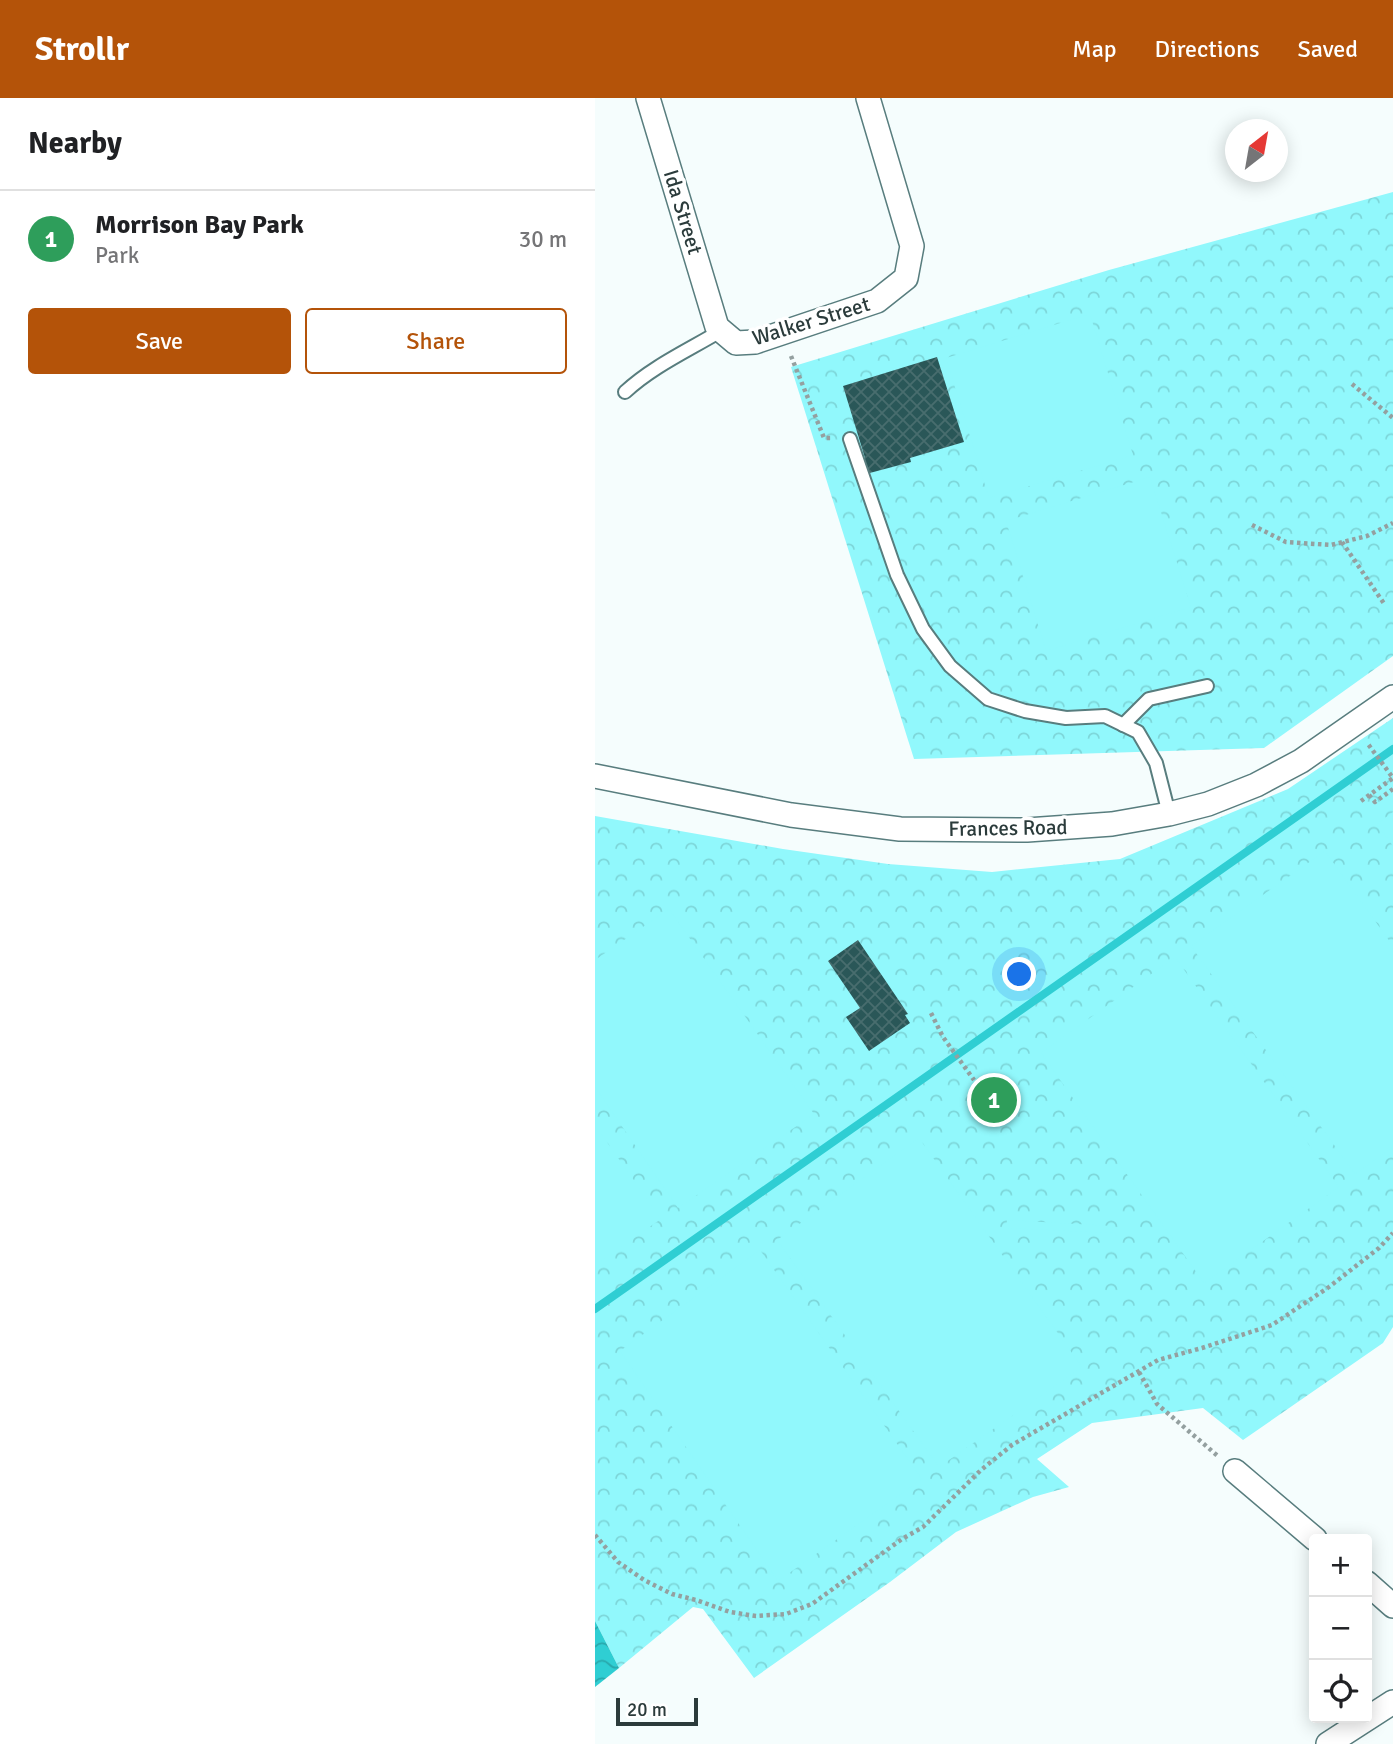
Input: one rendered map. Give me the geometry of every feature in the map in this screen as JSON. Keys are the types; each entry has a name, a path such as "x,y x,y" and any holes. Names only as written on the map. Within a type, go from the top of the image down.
{"street":[{"name":"Ida Street","path":"648,98 720,329"},
{"name":"Walker Street","path":"720,329 736,343 755,342 877,301 906,278 912,246 868,98"},
{"name":"Frances Road","path":"595,776 791,815 900,829 1027,830 1112,824 1208,804 1256,785 1301,761 1393,697"},
{"path":"1235,1471 1309,1534"},
{"path":"1372,1587 1393,1606"},
{"path":"1328,1744 1393,1702"}],"lane":[{"name":"Walker Street","path":"625,392 638,380 720,329"},
{"path":"850,439 897,575 923,629 950,666 988,699 1025,711 1066,718 1105,716 1138,732 1156,763 1169,814"},
{"path":"1123,725 1149,699 1207,686"}],"path":[{"path":"793,364 824,438"},
{"path":"1352,384 1393,418"},
{"path":"1252,525 1286,542 1331,545 1367,536 1393,523"},
{"path":"1342,542 1385,605"},
{"path":"1361,801 1393,778 1368,744"},
{"path":"1370,795 1375,802 1393,789"},
{"path":"931,1013 943,1037 974,1080"},
{"path":"595,1535 618,1562 644,1580 672,1594 743,1615 786,1614 812,1604 902,1539 923,1527 981,1470 1012,1445 1158,1360 1272,1325 1329,1287 1393,1233"},
{"path":"1139,1372 1157,1404 1235,1471"}],"green space":[{"path":"1393,192 1393,656 1264,748 914,759 791,367 1109,270"},
{"path":"1090,314 1133,455 989,498 946,358"},
{"path":"1150,477 1191,607 1046,651 1006,521"},
{"path":"1393,718 1393,1327 1383,1343 1243,1440 1203,1408 1092,1423 1037,1459 1069,1487 1033,1497 956,1532 754,1678 703,1609 693,1607 619,1668 595,1621 595,816 783,849 888,864 992,872 1120,859 1288,789"},
{"path":"1393,812 1393,846 1377,824"},
{"path":"1325,851 1393,946 1393,1147 1355,1174 1191,946"},
{"path":"669,909 814,1114 678,1208 595,1087 595,960"},
{"path":"1175,957 1339,1187 1204,1283 1041,1053"},
{"path":"595,1125 661,1219 595,1265"},
{"path":"919,1138 1082,1367 939,1467 777,1240"},
{"path":"1007,1220 1113,1226 1112,1233 1006,1228"},
{"path":"760,1250 922,1479 778,1581 620,1351"}],"water":[{"path":"595,1621 619,1668 595,1687"}],"building":[{"path":"937,357 964,442 910,458 911,462 866,474 861,459 865,458 843,386"},
{"path":"858,940 908,1014 905,1015 910,1023 869,1051 846,1017 860,1008 828,961"}],"waterway":[{"path":"595,1309 1393,749"}],"place":[{"name":"Morrison Bay Park","path":"994,1100"}]}
